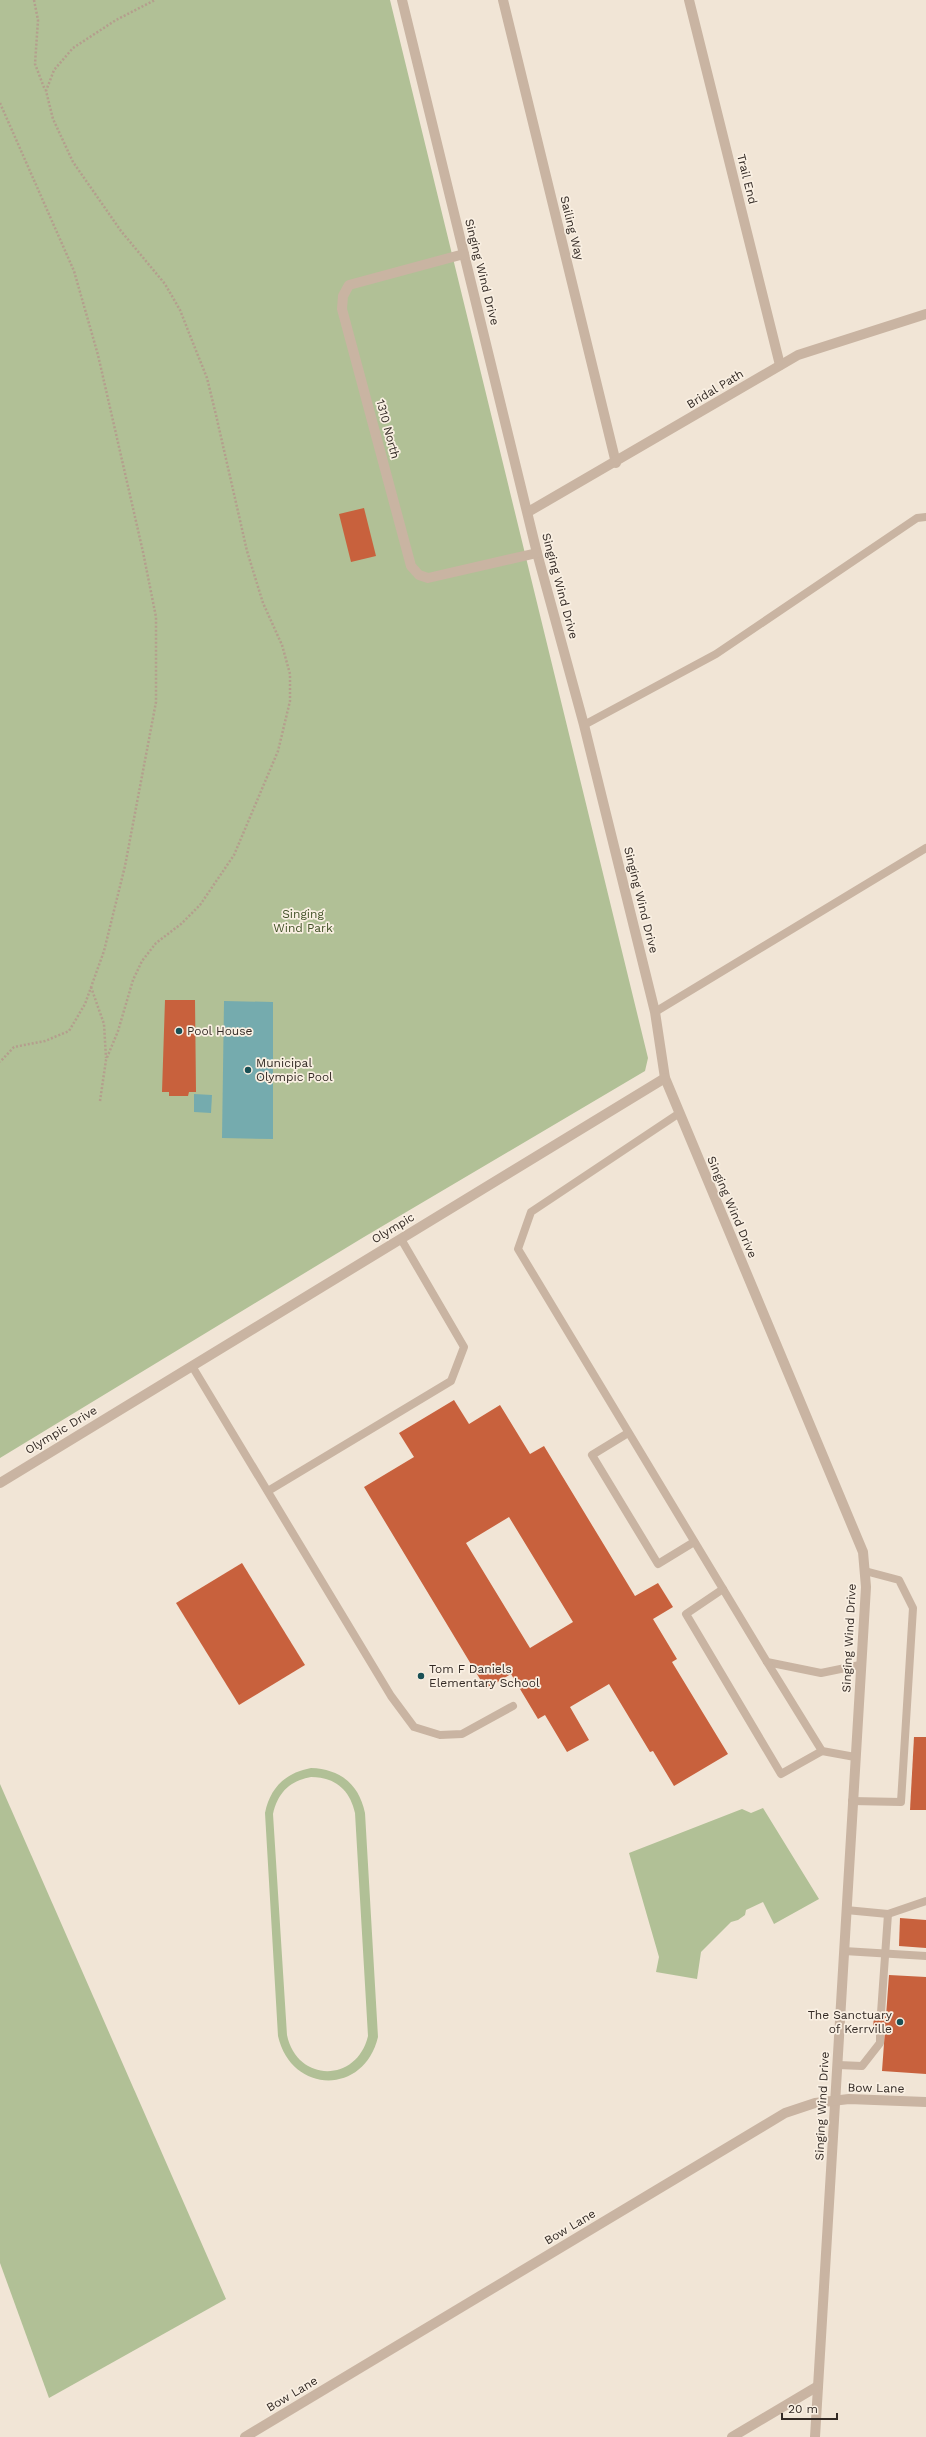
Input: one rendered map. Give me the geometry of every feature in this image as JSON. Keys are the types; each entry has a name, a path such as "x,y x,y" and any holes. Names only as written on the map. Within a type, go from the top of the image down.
{"street":[{"name":"Singing Wind Drive","path":"402,0 537,553 584,725 655,1012 665,1078 678,1114 863,1552 866,1587 860,1665 838,2065 815,2437"},
{"name":"Sailing Way","path":"502,0 616,463"},
{"name":"Trail End","path":"689,0 780,365"},
{"name":"1310 North","path":"464,254 349,285 343,296 342,309 411,566 419,575 428,578 537,553"},
{"name":"Bridal Path","path":"528,512 616,463 798,355 926,314"},
{"name":"Olympic","path":"135,1400 665,1078"},
{"name":"Olympic Drive","path":"0,1483 135,1400"},
{"name":"Bow Lane","path":"245,2437 785,2113 815,2103 835,2100 849,2099 926,2102"},
{"path":"732,2437 818,2386"}],"lane":[{"path":"584,725 716,654 918,518 926,516"},
{"path":"655,1012 926,848"},
{"path":"678,1114 531,1212 518,1249 694,1542 822,1751"},
{"path":"268,1491 451,1381 464,1347 401,1239"},
{"path":"192,1366 391,1696 414,1727 440,1735 462,1734 513,1706"},
{"path":"628,1433 592,1454 658,1564 694,1542"},
{"path":"852,1801 901,1802 913,1608 899,1580 865,1571"},
{"path":"723,1589 686,1614 781,1774 822,1751 855,1758"},
{"path":"767,1662 821,1673 860,1665"},
{"path":"846,1910 888,1914 926,1901"},
{"path":"881,2013 888,1914"},
{"path":"844,1951 926,1956"},
{"path":"838,2065 862,2066 880,2042 880,2030"}],"path":[{"path":"34,0 38,20 35,64 46,91 53,119 73,162 117,225 165,284 191,336 208,386 247,551 263,603 282,645 290,674 290,701 286,727 278,751 234,855 200,905 181,924 156,943 142,961 133,980 118,1031 106,1060"},
{"path":"46,91 54,70 73,48 116,20 156,0"},
{"path":"0,103 74,271 98,355 115,426 156,617 156,702 125,866 104,952 85,1004 69,1031 45,1041 14,1046 0,1062"},
{"path":"91,986 104,1024 106,1060 100,1101"}],"green space":[{"name":"Singing Wind Park","path":"0,0 390,0 648,1058 645,1071 364,1237 0,1458"},
{"path":"311,1768 331,1771 347,1780 358,1794 365,1813 378,2037 370,2056 358,2070 344,2078 328,2080 312,2077 297,2069 285,2055 278,2036 265,1813 271,1796 280,1783 286,1778 302,1770","holes":["311,1777 327,1779 340,1786 353,1805 355,1813 368,2036 362,2051 352,2062 340,2069 327,2071 314,2069 302,2062 293,2051 287,2035 273,1814 278,1800 291,1785 297,1781"]},
{"path":"0,1784 226,2299 49,2398 0,2263"},
{"path":"763,1808 819,1899 774,1924 763,1902 746,1910 745,1915 738,1920 731,1922 701,1952 697,1979 656,1972 659,1957 629,1853 742,1809 751,1813"}],"water":[{"name":"Municipal Olympic Pool","path":"224,1001 273,1002 273,1139 222,1138"},
{"path":"194,1094 212,1095 211,1113 194,1112"}],"building":[{"path":"364,508 376,556 351,562 339,514"},
{"name":"Pool House","path":"165,1000 195,1000 196,1092 189,1092 188,1096 169,1096 169,1092 162,1092"},
{"path":"454,1400 469,1424 500,1405 530,1454 544,1446 635,1596 658,1583 673,1607 653,1619 677,1659 672,1662 728,1754 674,1786 653,1751 650,1752 609,1684 570,1707 589,1740 567,1752 545,1715 538,1719 511,1674 486,1689 364,1487 414,1457 399,1433","holes":["509,1517 573,1622 530,1648 466,1543"]},
{"path":"242,1563 305,1665 239,1705 176,1603"},
{"path":"914,1737 926,1737 926,1810 910,1810"},
{"path":"900,1918 926,1920 926,1948 899,1946"},
{"name":"The Sanctuary of Kerrville","path":"889,1975 926,1977 926,2074 882,2071 885,2030 880,2025 873,2030 874,2013 880,2018 886,2016"}],"place":[{"name":"Pool House","path":"179,1031"},
{"name":"Municipal Olympic Pool","path":"248,1070"},
{"name":"Tom F Daniels Elementary School","path":"421,1676"},
{"name":"The Sanctuary of Kerrville","path":"900,2022"}]}
